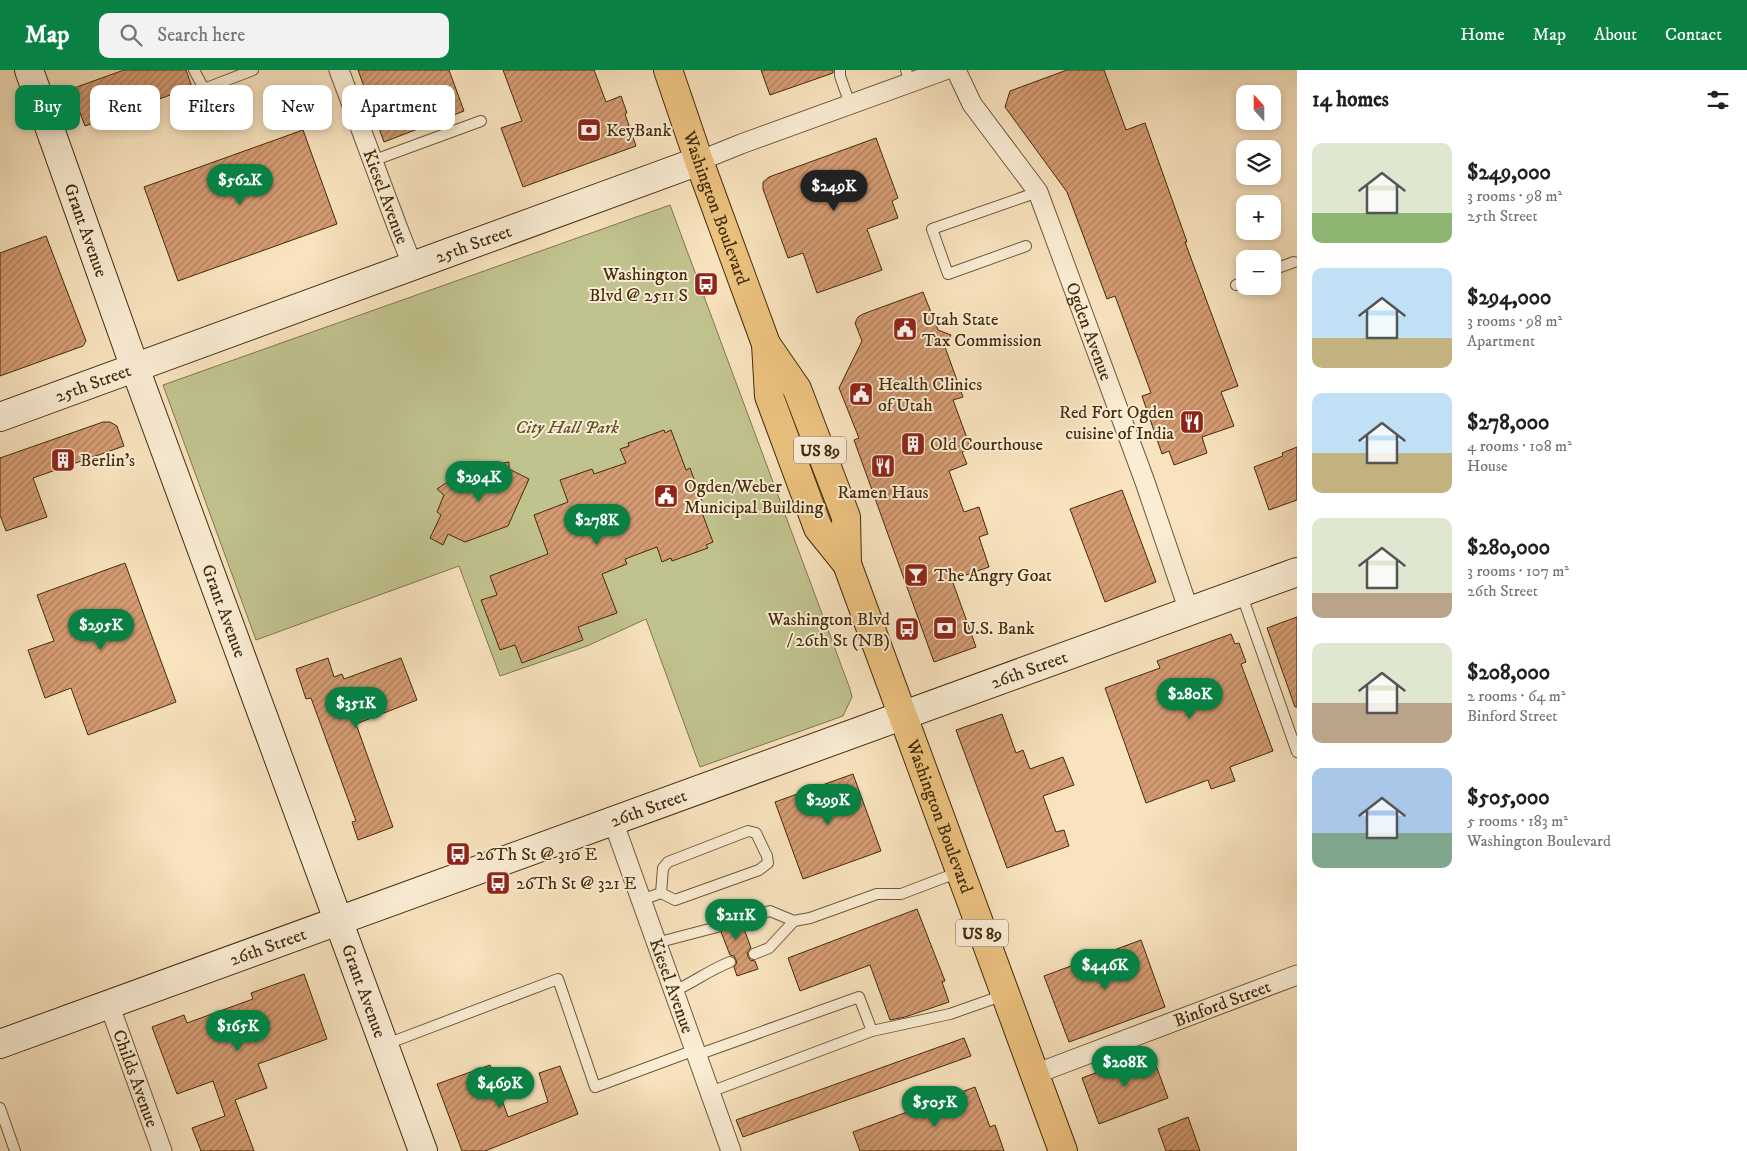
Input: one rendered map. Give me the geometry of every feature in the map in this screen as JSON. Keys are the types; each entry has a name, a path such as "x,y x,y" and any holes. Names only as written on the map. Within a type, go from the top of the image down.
{"main road":[{"name":"Washington Boulevard","path":"668,70 766,344 797,388 846,517 847,564 1063,1151"}],"street":[{"name":"Grant Avenue","path":"29,70 135,368 422,1151"},
{"name":"Kiesel Avenue","path":"339,70 372,161 414,267"},
{"name":"25th Street","path":"0,417 414,267 699,161 850,104 908,76 945,70"},
{"name":"Ogden Avenue","path":"956,70 968,99 1038,192 1145,482 1189,611"},
{"name":"26th Street","path":"0,1044 1297,572"},
{"name":"Kiesel Avenue","path":"613,821 732,1151"},
{"name":"Binford Street","path":"1034,1074 1297,975"},
{"name":"Childs Avenue","path":"109,1004 162,1151"}],"lane":[{"path":"194,70 204,88 252,70"},
{"path":"840,70 840,76 850,104"},
{"path":"372,161 481,121"},
{"path":"1026,246 948,274 932,229 1038,192"},
{"path":"1281,267 1294,262"},
{"path":"1240,592 1297,752"},
{"path":"641,900 661,893 675,900 759,870 768,863 767,856 756,832 748,831 668,862 662,868 661,893"},
{"path":"741,919 770,911 794,921 810,918 877,894 902,894 960,871"},
{"path":"754,954 769,948 794,921"},
{"path":"656,943 717,927"},
{"path":"674,991 713,969 730,962"},
{"path":"383,1045 558,979 595,1087 859,997 872,1031"},
{"path":"710,1092 872,1031 950,1014 1005,995"},
{"path":"0,1108 15,1151"}],"green space":[{"name":"City Hall Park","path":"670,205 850,689 852,697 843,716 700,767 646,619 587,646 500,676 459,566 256,640 163,385"}],"building":[{"path":"124,70 186,70 191,85 170,85 170,95 160,99 160,85 90,85 90,124 85,126 80,113 80,86"},
{"path":"358,70 449,70 454,85 363,85"},
{"path":"503,70 594,70 606,102 621,96 636,146 523,187 501,128 522,121"},
{"path":"761,70 833,70 833,73 770,95"},
{"path":"1067,70 1104,70 1126,130 1145,123 1187,242 1185,242 1238,386 1221,392 1234,426 1202,437 1207,453 1174,465 1169,451 1162,454 1142,396 1151,393 1115,296 1107,299 1067,192 1005,107 1010,91"},
{"path":"455,86 464,111 455,114"},
{"path":"303,130 337,224 178,281 144,187"},
{"path":"380,130 415,130 384,142"},
{"path":"876,138 898,198 892,201 898,218 867,229 882,270 817,293 803,253 788,258 763,189 763,182 769,177"},
{"path":"46,236 86,341 83,346 0,376 0,253"},
{"path":"923,292 938,330 951,335 945,347 963,397 953,400 971,449 962,452 967,464 949,471 964,512 979,507 988,534 979,537 989,567 952,580 976,647 934,662 854,440 859,438 839,388 862,341 855,323 858,317"},
{"path":"103,422 110,422 117,426 124,446 33,478 47,517 6,531 0,515 0,458"},
{"path":"664,430 665,433 671,430 686,470 690,468 702,501 698,502 713,542 706,545 708,548 672,561 671,558 662,562 657,547 625,559 627,564 602,574 617,613 578,627 583,640 522,663 515,645 500,650 481,600 497,595 490,576 548,554 534,515 568,502 560,480 592,469 594,474 626,463 620,449 629,446 628,443"},
{"path":"1297,447 1297,500 1269,510 1254,467 1283,456 1282,453"},
{"path":"509,462 509,469 529,479 508,526 465,542 448,534 443,545 430,538 441,515 437,512 444,495 437,489 452,479 468,472"},
{"path":"1122,490 1156,582 1105,602 1070,509"},
{"path":"125,563 176,702 88,735 71,688 45,698 28,650 54,641 37,595"},
{"path":"1297,617 1297,707 1295,707 1267,628"},
{"path":"1231,634 1235,644 1239,643 1246,662 1241,664 1273,751 1230,767 1235,781 1211,789 1208,780 1146,803 1105,688 1160,668 1157,661"},
{"path":"328,658 334,677 342,674 344,679 401,658 417,700 356,724 393,827 358,840 352,822 356,821 311,698 306,699 296,669"},
{"path":"1002,714 1016,753 1023,750 1030,769 1063,757 1074,785 1043,796 1056,832 1064,830 1069,846 1007,868 956,730"},
{"path":"853,774 881,851 803,879 775,802"},
{"path":"736,906 738,913 735,921 743,926 751,948 747,953 748,956 750,960 755,961 758,969 737,976 734,967 737,963 736,960 734,956 730,955 721,932 722,922 717,920 715,914"},
{"path":"917,909 945,981 942,982 949,1002 905,1017 890,1020 870,965 800,991 788,958"},
{"path":"1141,940 1165,1007 1069,1042 1044,976"},
{"path":"304,974 327,1039 258,1064 267,1088 235,1100 254,1151 201,1151 192,1128 225,1116 213,1081 177,1094 152,1027 184,1015 187,1023 253,999 251,993"},
{"path":"964,1038 971,1056 743,1137 736,1120"},
{"path":"1151,1052 1168,1098 1099,1124 1082,1078"},
{"path":"490,1065 508,1117 548,1102 539,1073 560,1066 578,1114 485,1151 462,1151 437,1084"},
{"path":"975,1087 990,1127 995,1125 1004,1151 860,1151 853,1132"},
{"path":"1188,1117 1200,1151 1166,1151 1158,1129"}],"place":[{"name":"KeyBank","path":"589,130"},
{"name":"Washington Blvd @ 2511 S","path":"706,284"},
{"name":"Utah State Tax Commission","path":"905,329"},
{"name":"Health Clinics of Utah","path":"861,394"},
{"name":"Red Fort Ogden cuisine of India","path":"1192,422"},
{"name":"Old Courthouse","path":"913,444"},
{"name":"Berlin's","path":"63,460"},
{"name":"Ramen Haus","path":"883,466"},
{"name":"Ogden/Weber Municipal Building","path":"666,496"},
{"name":"The Angry Goat","path":"916,575"},
{"name":"U.S. Bank","path":"945,628"},
{"name":"Washington Blvd / 26th St (NB)","path":"907,629"},
{"name":"26Th St @ 310 E","path":"458,854"},
{"name":"26Th St @ 321 E","path":"498,883"}]}
